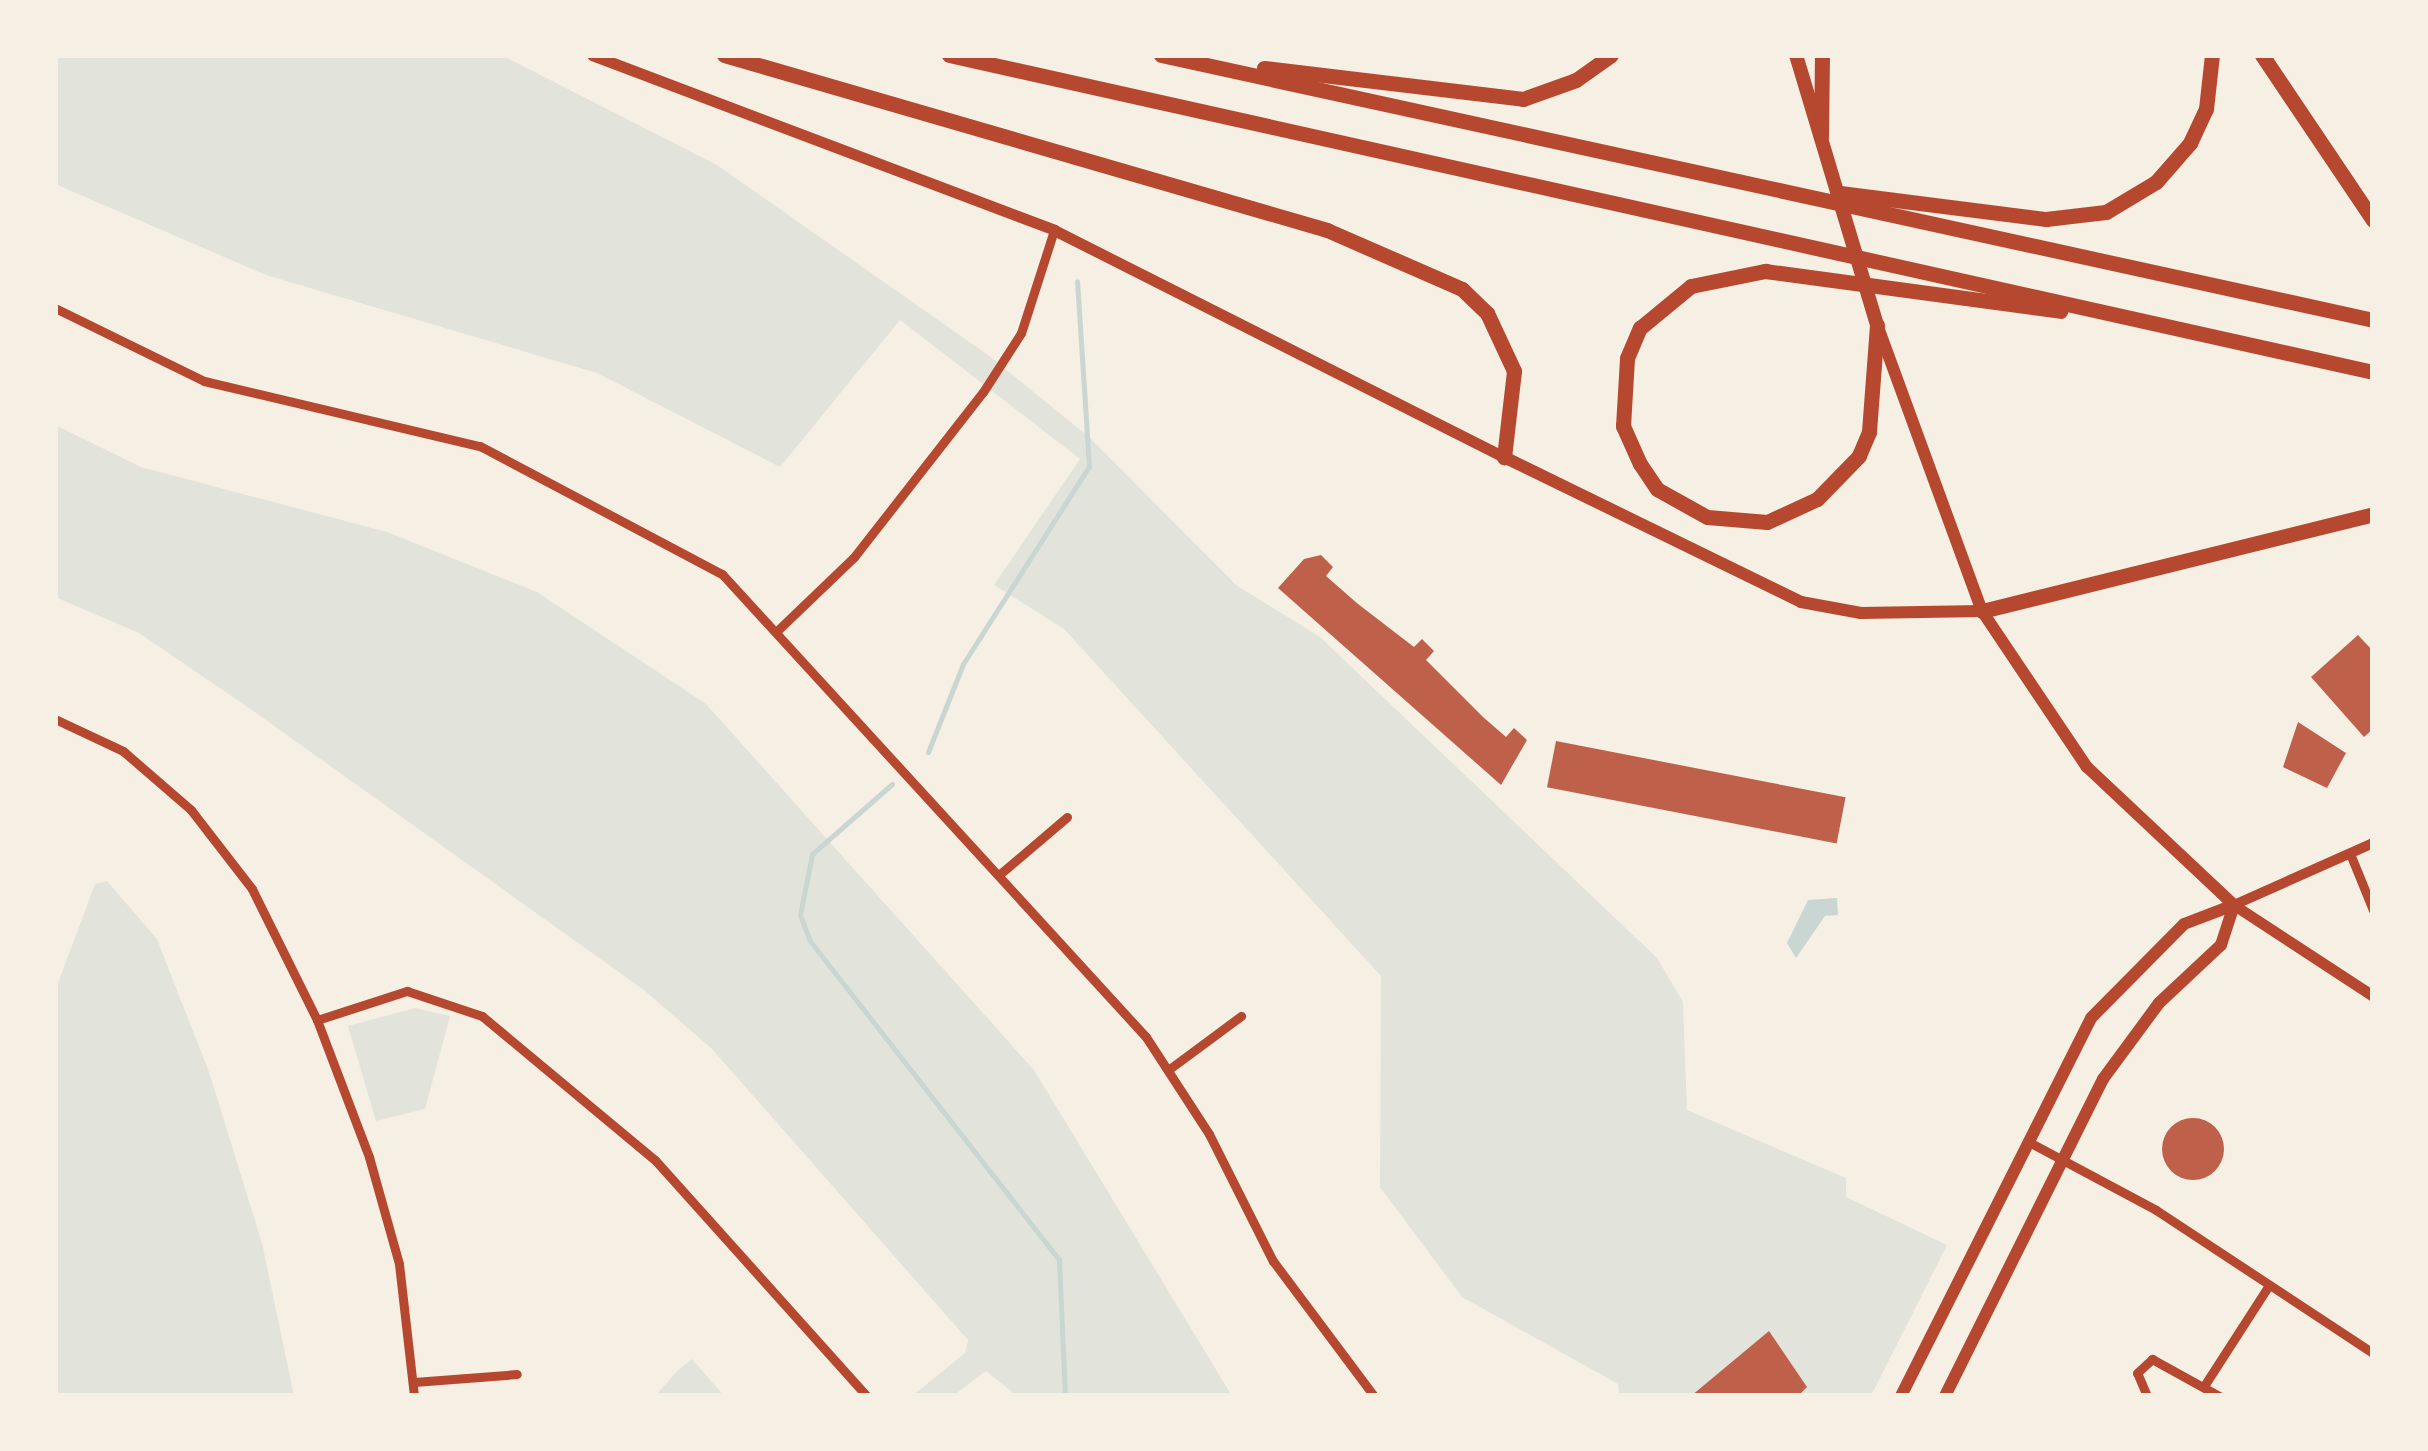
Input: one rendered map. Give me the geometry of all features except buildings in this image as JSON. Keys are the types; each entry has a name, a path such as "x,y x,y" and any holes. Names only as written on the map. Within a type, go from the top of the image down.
{"highway":[{"path":"724,55 1327,230 1462,290 1487,313 1514,371 1504,457"},
{"path":"949,55 2373,372"},
{"path":"1160,55 2373,320"},
{"path":"1170,55 1523,99 1576,80 1612,55"},
{"path":"1796,55 1821,137 1878,325 1869,432 1841,480 1817,499 1767,522 1707,517 1657,489 1640,464 1620,390 1640,328 1692,286 1731,273 2163,325"},
{"path":"1821,137 1822,55"},
{"path":"1740,180 2046,219 2090,216 2138,195 2178,159 2206,109 2212,55"},
{"path":"2262,55 2373,220"},
{"path":"1982,611 2373,514"}],"main road":[{"path":"592,55 1054,230 1801,602 1862,613 1982,611"},
{"path":"1878,325 1982,611 2087,766 2234,904 2373,996"},
{"path":"1901,1396 2024,1140 2109,996 2184,924 2234,904"},
{"path":"1945,1396 2062,1159 2126,1043 2221,945 2234,904"}],"street":[{"path":"779,629 854,557 982,392 1021,334 1054,230"},
{"path":"55,308 204,381 416,428 549,476 722,574 779,629 1000,874 1168,1070 1273,1262 1374,1396"},
{"path":"55,718 123,751 191,810 252,889 318,1020 399,1264 414,1396"},
{"path":"1000,874 1067,817"},
{"path":"2234,904 2350,856 2373,842"},
{"path":"2350,856 2373,910"},
{"path":"318,1020 407,991 482,1016 655,1160 867,1396"},
{"path":"1168,1070 1241,1016"},
{"path":"2024,1140 2062,1159 2269,1285 2373,1353"},
{"path":"2204,1386 2269,1285"},
{"path":"2147,1396 2137,1373 2152,1359 2219,1396"},
{"path":"414,1382 517,1374"}],"shaded area":[{"path":"55,55 501,55 717,165 988,355 1088,436 1236,585 1320,637 1657,958 1683,1002 1687,1110 1846,1178 1846,1197 1947,1245 1871,1396 1619,1396 1618,1384 1462,1297 1380,1187 1381,976 1064,629 994,585 1080,459 900,320 780,467 597,373 266,275 55,184"},
{"path":"55,425 141,467 387,532 537,592 706,704 1034,1070 1232,1396 1017,1396 986,1371 953,1396 912,1396 965,1353 968,1340 712,1049 644,990 249,708 139,633 55,597"},
{"path":"107,881 157,939 209,1072 262,1243 294,1396 55,1396 55,991 95,884"},
{"path":"1837,898 1838,915 1825,916 1796,958 1787,943 1808,900"},
{"path":"415,1008 450,1016 425,1109 376,1121 348,1026"},
{"path":"692,1359 724,1396 655,1396 678,1370"}],"waterway":[{"path":"928,752 963,664 1089,466 1077,281"},
{"path":"892,784 812,854 800,915 810,941 1059,1260 1065,1396"}]}
